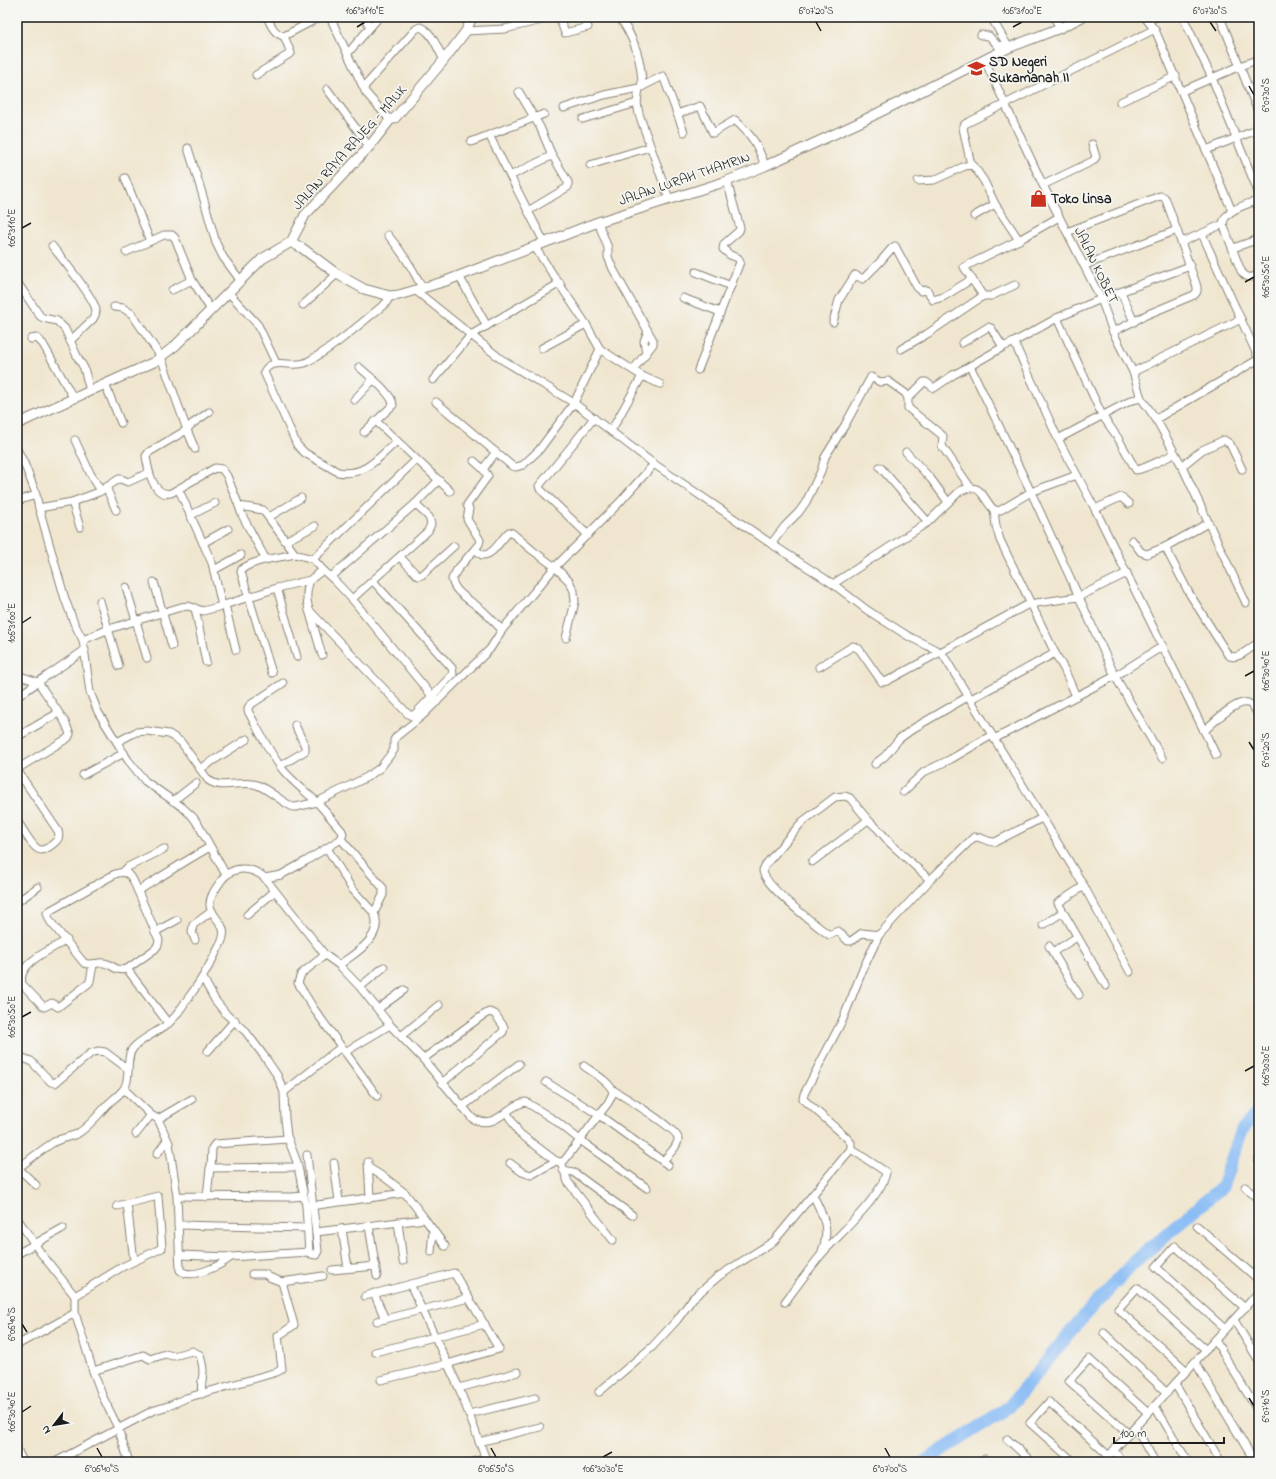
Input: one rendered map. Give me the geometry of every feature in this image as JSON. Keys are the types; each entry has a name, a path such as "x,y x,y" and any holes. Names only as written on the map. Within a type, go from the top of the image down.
{"street":[{"path":"256,75 292,53 284,36 275,32 267,17"},
{"path":"284,36 308,19 320,17"},
{"path":"330,17 364,88 374,103 390,120"},
{"path":"364,17 370,27"},
{"path":"348,53 379,17"},
{"name":"JALAN RAYA RAJEG - MAUK","path":"291,242 305,215 369,147 390,120 395,118 444,60 466,31 472,17"},
{"path":"466,31 505,29 554,17"},
{"path":"559,17 565,33 588,27"},
{"path":"619,17 634,44 640,65 640,87 637,103 639,114 669,199"},
{"path":"981,35 989,36 998,46 1007,46 991,17"},
{"path":"1054,17 1060,28"},
{"name":"JALAN LURAH THAMRIN","path":"291,242 337,274 364,289 390,296 399,295 459,276 598,222 727,181 765,166 856,124 985,61 1007,46 1060,28 1082,17"},
{"path":"1146,18 1157,17"},
{"path":"1184,17 1212,78 1259,194"},
{"path":"1220,17 1259,114"},
{"path":"1253,17 1259,30"},
{"path":"1146,18 1155,29 1176,76 1232,211"},
{"path":"364,88 416,29 420,27 431,36 444,60"},
{"path":"1019,240 995,204 979,172 973,165 971,165 964,126 1155,29"},
{"path":"1182,92 1259,59"},
{"name":"JALAN KOBET","path":"985,61 1043,185 1101,299 1114,332 1133,372 1141,398 1156,419 1182,466 1246,603"},
{"path":"564,108 604,95 640,87 663,76 684,132"},
{"path":"1120,102 1176,76"},
{"path":"326,89 369,147"},
{"path":"519,92 568,182 568,187 528,211"},
{"path":"583,119 637,103"},
{"path":"677,114 700,106 713,133 735,120 755,141 765,166"},
{"path":"471,142 544,114"},
{"path":"1206,150 1259,129"},
{"path":"489,135 544,242"},
{"path":"1043,185 1093,161 1096,157 1092,144"},
{"path":"590,165 650,147"},
{"path":"188,148 216,243 223,257 241,281"},
{"path":"510,176 550,156 551,153"},
{"path":"918,181 934,180 971,165"},
{"path":"125,178 150,241"},
{"path":"698,370 740,262 738,258 725,251 723,245 740,228 727,181"},
{"path":"1066,232 1162,196 1166,200 1182,242 1198,290 1197,293 1114,332"},
{"path":"1259,209 1258,200 1232,211 1225,217 1223,224 1241,271 1245,277 1252,278 1259,275"},
{"path":"974,216 995,204"},
{"path":"983,296 964,267 1019,240 1059,217"},
{"path":"598,222 606,244 610,263 648,331 644,341 646,353 633,370"},
{"path":"1182,242 1223,224"},
{"path":"1085,265 1177,230"},
{"path":"1156,419 1259,359 1202,234"},
{"path":"126,252 164,235 172,235 175,238 192,280 211,310"},
{"path":"388,236 402,251 411,266 419,289 471,336 501,359 574,403 654,464 771,544 833,584 867,610 908,636 942,653 1084,886 1130,972"},
{"path":"1233,248 1259,239"},
{"path":"17,424 161,358 175,346 262,259 291,242"},
{"path":"52,246 91,300 96,311 96,315 93,319 70,340"},
{"path":"534,246 560,283 600,349 642,376 660,384"},
{"path":"834,322 839,300 855,275 863,279 895,246 917,287 921,291 927,290 934,300 943,297 972,280"},
{"path":"934,388 952,375 1057,318 1101,299 1190,266"},
{"path":"696,272 731,286"},
{"path":"303,305 337,274"},
{"path":"459,276 487,326"},
{"path":"172,290 192,280"},
{"path":"17,282 40,316 57,321 68,334 84,368 90,391"},
{"path":"433,380 471,336 560,283"},
{"path":"901,349 927,334 983,296 991,296 1015,285"},
{"path":"1121,292 1134,322"},
{"path":"229,293 258,325 276,363"},
{"path":"390,296 386,303 338,343 307,362 300,364 276,363 264,372 297,445 304,453 338,472 343,473 366,468 397,440"},
{"path":"683,298 720,312"},
{"path":"114,307 123,308 132,314 161,358 195,449"},
{"path":"1057,318 1102,415 1118,438 1136,470 1142,469 1174,454"},
{"path":"1133,372 1241,319"},
{"path":"542,348 586,324"},
{"path":"962,343 988,327 991,328 1003,347"},
{"path":"31,339 37,338 43,344 74,399"},
{"path":"1014,342 1058,439 1095,509 1216,755"},
{"path":"436,402 512,466 516,467 523,465 539,450 574,403 600,349"},
{"path":"970,366 1031,492 1115,676 1162,758"},
{"path":"359,367 389,395 393,402 393,405 364,432"},
{"path":"611,431 642,376"},
{"path":"771,544 784,526 799,512 806,502 821,471 825,457 845,425 871,377 880,382 888,381 905,393 908,398 908,408 943,436 942,446 970,487 980,491 990,507 994,510 1000,540 1076,696"},
{"path":"354,400 373,380"},
{"path":"908,398 925,381 940,393"},
{"path":"105,384 121,423"},
{"path":"1058,439 1132,400 1141,398"},
{"path":"209,412 192,424 187,430 146,456 148,473 158,491 162,494 166,494 178,490 215,468 221,468 227,476 242,515 266,560"},
{"path":"588,535 540,490 539,486 594,418"},
{"path":"376,421 450,491"},
{"path":"75,440 90,473 103,489 116,510"},
{"path":"1182,466 1202,450 1224,440 1230,444 1242,469"},
{"path":"17,449 36,495 65,599 74,623 83,640 90,692 98,712 128,760 145,781 182,806 193,817 200,826 226,875"},
{"path":"483,469 496,452"},
{"path":"906,452 931,479 948,502"},
{"path":"313,559 416,460"},
{"path":"474,460 483,469 488,478 467,505 469,509 467,519 480,540 452,579 453,585 461,594 483,610 502,630"},
{"path":"309,610 408,714 412,716 434,699 490,649 502,630 555,567 588,535 654,464"},
{"path":"880,467 928,522"},
{"path":"39,508 72,502 103,489 118,479 121,478 128,482 148,473"},
{"path":"994,510 1004,508 1031,492 1077,475"},
{"path":"331,577 415,504 439,480"},
{"path":"833,584 928,522 960,491 970,487"},
{"path":"178,490 214,570 236,650"},
{"path":"17,500 36,495"},
{"path":"1095,509 1121,496 1129,504"},
{"path":"269,517 301,498"},
{"path":"72,502 80,527"},
{"path":"190,515 215,503"},
{"path":"352,599 428,531 431,524 429,517 415,504"},
{"path":"239,506 262,510 269,517 295,554"},
{"path":"1132,540 1141,552 1146,554 1165,547 1208,523"},
{"path":"285,541 315,526"},
{"path":"202,543 228,529"},
{"path":"475,549 482,555 486,555 509,532 555,567 569,581 574,591 571,620 566,638"},
{"path":"400,557 418,576 422,575 454,546"},
{"path":"1165,547 1189,593 1228,655 1235,657 1255,646"},
{"path":"272,673 250,597 241,572 246,566 295,554 313,559 331,577 352,599 434,699"},
{"path":"214,570 241,556"},
{"path":"83,640 109,629 181,607 188,606 203,611 277,588 310,580 323,570"},
{"path":"819,667 853,646 859,649 882,682 887,682 942,653 1019,609 1032,604 1078,597 1127,573"},
{"path":"310,580 306,590 306,598 322,655"},
{"path":"117,742 136,732 147,731 169,734 181,742 208,780 213,784 219,786 241,783 257,785 293,807 317,802 367,778 380,768 394,750 394,740 397,736 422,716 453,674 452,668 373,581"},
{"path":"154,582 172,646"},
{"path":"126,587 146,658"},
{"path":"277,588 297,658"},
{"path":"100,601 109,629 118,666"},
{"path":"195,608 206,662"},
{"path":"903,792 924,772 1115,676 1163,646"},
{"path":"17,697 85,650"},
{"path":"875,764 888,753 899,739 914,728 1055,654"},
{"path":"17,675 38,682 65,722 70,734 70,736 17,770 60,835 48,848 44,850 38,849 32,844 17,821"},
{"path":"265,878 281,875 341,839 343,834 317,802 280,766 266,744 248,708 283,683"},
{"path":"1204,731 1229,709 1244,703 1248,703 1252,706 1259,718"},
{"path":"17,737 58,713"},
{"path":"280,766 305,751 305,746 295,725"},
{"path":"200,769 247,739"},
{"path":"83,775 124,753"},
{"path":"173,801 196,784"},
{"path":"879,935 862,933 851,941 848,941 838,931 829,935 782,897 767,880 763,872 764,868 796,828 836,797 845,796 850,798 890,843 930,880"},
{"path":"784,1302 821,1255 878,1192 885,1177 886,1172 852,1149 851,1143 846,1137 803,1099 804,1094 843,1019 863,968 879,935 930,880 974,837 978,836 988,842 995,842 1042,818"},
{"path":"812,862 868,820"},
{"path":"341,839 383,888 383,895 374,913"},
{"path":"138,891 178,865 210,847"},
{"path":"327,848 352,889 374,913 376,918 375,929 370,940 339,965"},
{"path":"123,872 126,872 132,877 159,940 158,945 155,949 127,968 117,970 106,964 93,965 84,963 48,918 47,913 115,874 123,872 128,867 164,849"},
{"path":"36,1186 17,1169 56,1141 76,1134 89,1125 124,1089 129,1056 134,1047 168,1024 179,1013 188,997 203,978 221,943 222,925 210,907 212,896 226,875 242,868 246,868 259,873 265,878 325,956 339,965 360,987 390,1025 423,1059 473,1119 480,1122 489,1122 524,1102 529,1103 647,1188"},
{"path":"1084,886 1058,903 1106,986"},
{"path":"17,902 38,888"},
{"path":"247,915 275,890"},
{"path":"196,940 192,932 193,925 212,911"},
{"path":"1043,925 1063,912"},
{"path":"155,932 176,920"},
{"path":"1077,936 1051,949 1079,995"},
{"path":"67,940 31,961 22,976 22,984 44,1007 52,1003 58,1006 86,985 90,981 93,965"},
{"path":"325,956 302,974 298,983 314,1009 377,1096"},
{"path":"360,987 384,967"},
{"path":"127,968 168,1024"},
{"path":"203,978 227,1015 235,1020 264,1056 277,1075 284,1092 285,1120 288,1139 297,1162 304,1196 310,1206 307,1228 309,1252"},
{"path":"378,1009 404,990"},
{"path":"401,1036 439,1005"},
{"path":"423,1059 482,1016 489,1012 495,1014 504,1027 503,1032 475,1057 442,1083"},
{"path":"208,1051 235,1020"},
{"path":"284,1092 343,1050 390,1025"},
{"path":"17,1063 23,1058 31,1061 51,1082 55,1082 91,1053 98,1050 105,1052 128,1069"},
{"path":"462,1107 519,1064"},
{"path":"546,1082 599,1114 666,1163 678,1139 677,1135 657,1119 613,1090 609,1084 584,1066"},
{"path":"124,1089 158,1120 167,1140 178,1196 180,1270 183,1273 188,1274 201,1272 217,1266 232,1257"},
{"path":"510,1163 522,1172 531,1175 558,1162 564,1161 599,1114 612,1095 613,1090"},
{"path":"158,1120 192,1099"},
{"path":"507,1113 519,1133 558,1162 568,1182 613,1240"},
{"path":"136,1134 151,1115"},
{"path":"208,1197 212,1148 215,1144 288,1139"},
{"path":"157,1154 167,1140"},
{"path":"599,1392 652,1347 678,1320 693,1298 719,1276 774,1241 852,1149"},
{"path":"179,1255 232,1257 309,1252 310,1254 316,1255 318,1251 316,1232 310,1206 307,1155"},
{"path":"334,1163 339,1201"},
{"path":"370,1198 368,1165 405,1193 445,1246"},
{"path":"211,1168 297,1167"},
{"path":"563,1170 573,1172 632,1215"},
{"path":"1245,1187 1259,1200"},
{"path":"310,1206 405,1193"},
{"path":"813,1195 824,1219 826,1228 826,1240 821,1255"},
{"path":"75,1296 122,1266 162,1248 158,1196 117,1206"},
{"path":"178,1196 304,1196"},
{"path":"127,1204 134,1261"},
{"path":"17,1218 34,1245 75,1296 75,1313 102,1395 118,1428 129,1462"},
{"path":"316,1232 425,1219"},
{"path":"398,1222 403,1261"},
{"path":"178,1225 307,1228"},
{"path":"369,1226 377,1276"},
{"path":"1197,1226 1259,1280"},
{"path":"17,1254 63,1228"},
{"path":"342,1229 348,1268"},
{"path":"431,1252 433,1231"},
{"path":"1225,1329 1156,1267 1176,1246 1245,1308"},
{"path":"332,1270 376,1266"},
{"path":"365,1296 454,1273 499,1349 447,1364 381,1380"},
{"path":"252,1274 265,1274 282,1282 323,1276"},
{"path":"55,1462 152,1411 186,1398 268,1376 282,1369 278,1336 294,1324 282,1282"},
{"path":"410,1284 459,1388 487,1460 473,1462"},
{"path":"1187,1371 1118,1309 1137,1288 1206,1350"},
{"path":"374,1293 385,1319"},
{"path":"1257,1295 1259,1305"},
{"path":"1103,1462 1257,1295"},
{"path":"377,1321 469,1298"},
{"path":"17,1345 75,1313"},
{"path":"1234,1320 1259,1361"},
{"path":"375,1352 484,1324"},
{"path":"1104,1334 1167,1393"},
{"path":"1215,1340 1259,1413"},
{"path":"94,1371 143,1355 150,1359 165,1354 173,1356 192,1352 200,1355 202,1362 203,1372 200,1386 202,1394"},
{"path":"1129,1434 1069,1381 1088,1359 1148,1413"},
{"path":"1195,1362 1255,1462"},
{"path":"459,1388 518,1372"},
{"path":"1175,1384 1221,1462"},
{"path":"469,1414 535,1398"},
{"path":"1074,1462 1030,1423 1049,1402 1109,1456"},
{"path":"1155,1406 1188,1462"},
{"path":"479,1442 540,1427"},
{"path":"1135,1427 1155,1462"},
{"path":"1007,1439 1032,1462"},
{"path":"17,1449 23,1462"},
{"path":"1114,1450 1122,1462"}],"waterway":[{"path":"924,1462 1009,1407 1078,1323 1132,1264 1222,1187 1242,1130 1259,1111"}],"place":[{"name":"SD Negeri Sukamanah II","path":"976,69"},
{"name":"Toko Linsa","path":"1038,198"}]}
